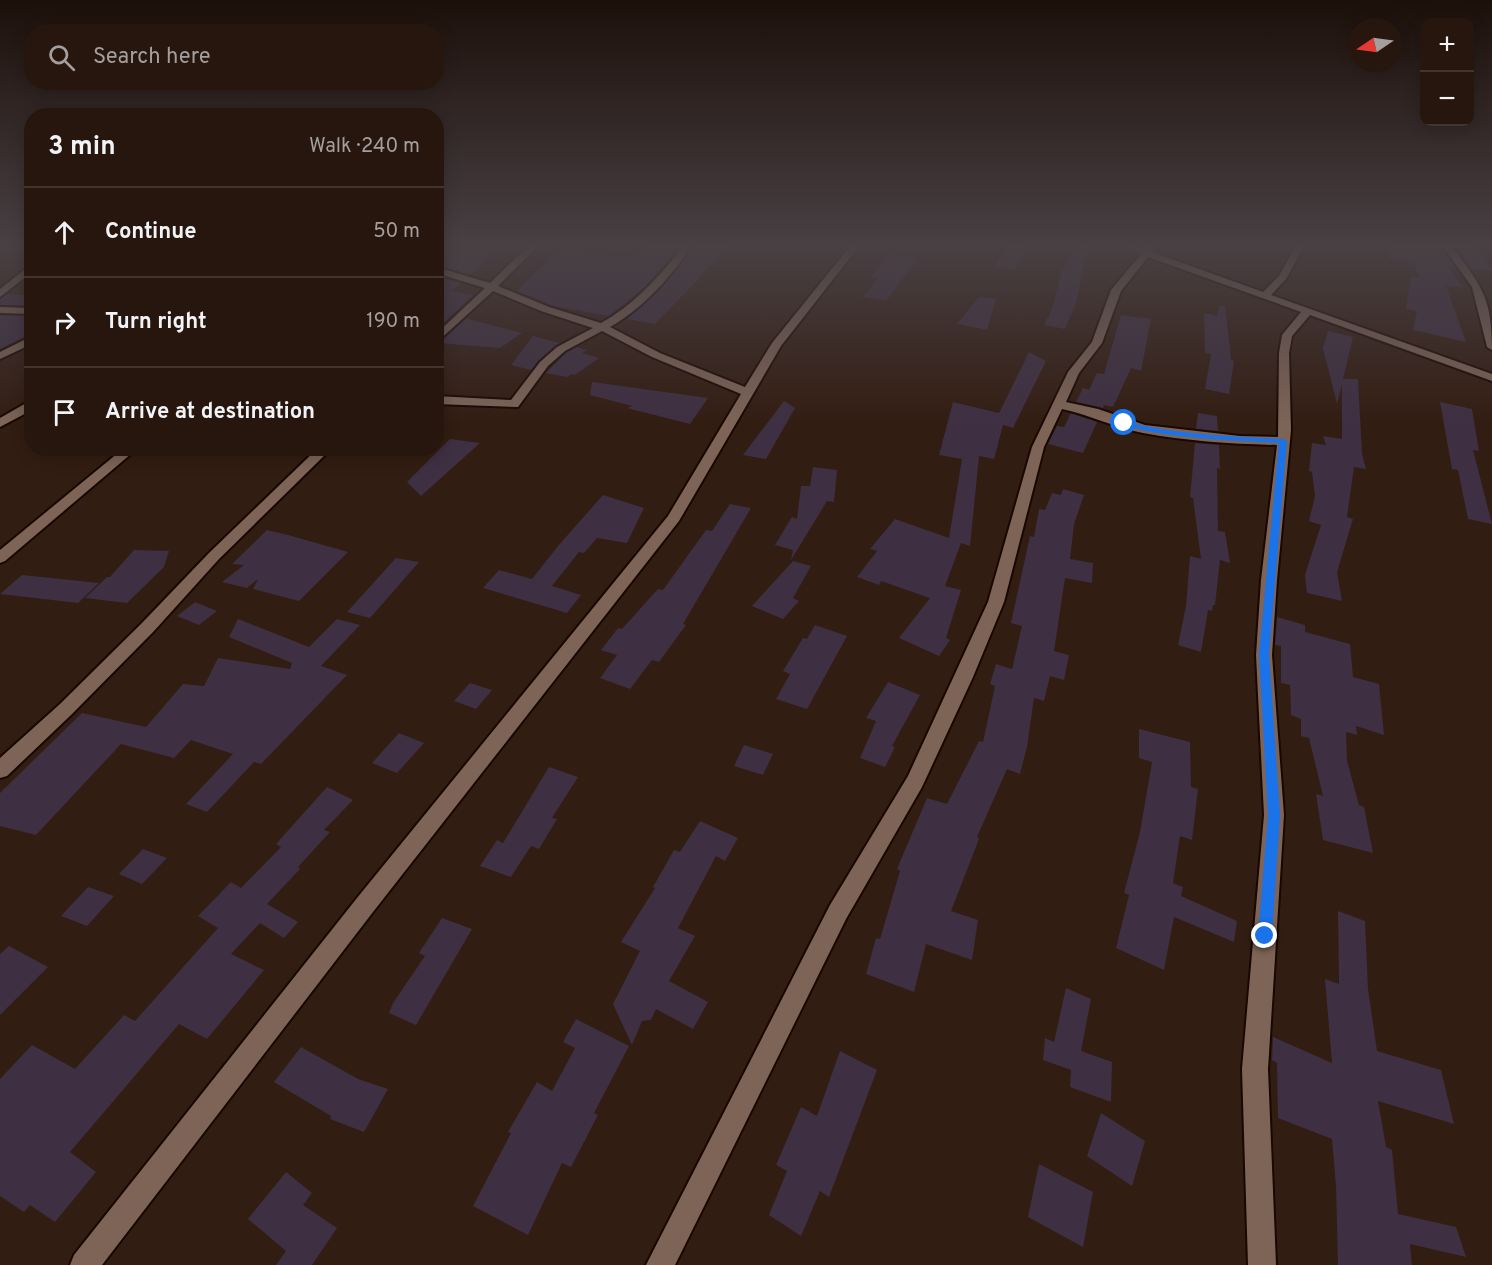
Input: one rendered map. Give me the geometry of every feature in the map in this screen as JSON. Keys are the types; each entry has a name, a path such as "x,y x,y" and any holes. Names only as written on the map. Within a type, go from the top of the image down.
{"street":[{"path":"444,332 474,304"},
{"path":"533,304 602,327 656,355 747,392"},
{"path":"444,400 514,404 544,364 561,349 624,315 636,304"},
{"path":"84,1265 365,905 674,518 707,467 747,392 776,345 809,304"},
{"path":"660,1265 838,912 915,782 996,602 1038,447 1074,372 1097,343 1111,304"},
{"path":"1286,304 1492,378"},
{"path":"1482,304 1492,347"},
{"path":"0,310 24,311"},
{"path":"1262,1265 1255,1069 1274,815 1264,654 1285,430 1284,353 1287,335 1307,312"},
{"path":"0,356 24,343"},
{"path":"1058,404 1094,412 1143,429 1240,440 1283,441"},
{"path":"0,423 24,410"},
{"path":"0,558 122,456"},
{"path":"0,770 74,701 148,627 214,556 318,456"}],"building":[{"path":"0,304 24,304 24,306"},
{"path":"444,304 463,304 444,322"},
{"path":"549,304 624,304 609,316"},
{"path":"644,304 674,304 655,324 627,319"},
{"path":"973,304 995,304 987,330 957,324"},
{"path":"1053,304 1076,304 1065,329 1044,325"},
{"path":"1407,304 1452,304 1466,342 1413,330 1417,311 1406,309"},
{"path":"1219,306 1225,306 1231,360 1234,361 1229,394 1205,389 1211,354 1205,353 1204,313 1217,316"},
{"path":"0,315 24,316 24,337 0,349"},
{"path":"1121,315 1151,319 1141,371 1131,368 1113,407 1104,405 1103,408 1076,402 1083,388 1089,390 1097,373 1104,374"},
{"path":"468,317 468,319 522,333 500,348 444,343 444,339"},
{"path":"1328,331 1353,337 1343,379 1358,379 1362,454 1366,469 1354,467 1347,517 1353,519 1337,572 1342,601 1307,593 1305,575 1321,525 1309,521 1315,496 1312,472 1309,471 1312,443 1326,445 1323,436 1342,439 1342,384 1337,404 1323,348"},
{"path":"533,336 560,343 539,360 531,370 511,365"},
{"path":"576,347 587,350 582,353 599,358 575,375 571,374 567,377 546,373 566,353"},
{"path":"1029,352 1046,361 1013,428 1003,425 994,459 979,456 970,546 961,543 945,586 961,590 946,638 950,640 939,656 899,638 930,598 881,581 879,585 857,577 877,551 870,549 895,519 949,538 962,459 939,455 953,402 999,413"},
{"path":"592,382 708,398 690,424 627,408 632,406 590,395"},
{"path":"784,401 795,408 766,459 743,455"},
{"path":"1440,402 1472,409 1479,451 1473,450 1492,524 1468,519 1458,470 1452,469"},
{"path":"1071,413 1097,422 1083,453 1048,444 1057,426 1064,427"},
{"path":"1198,413 1217,416 1218,431 1196,429"},
{"path":"450,439 480,443 421,496 407,482 433,456 444,456 444,445"},
{"path":"1195,443 1219,445 1218,531 1225,532 1230,563 1220,560 1215,605 1212,611 1208,610 1201,652 1178,645 1186,606 1190,556 1201,559 1193,498 1190,497"},
{"path":"813,467 837,470 834,502 827,501 791,560 793,550 775,545 792,517 797,519 801,486 810,486"},
{"path":"1063,489 1084,495 1074,524 1070,559 1093,563 1092,583 1065,578 1054,651 1069,655 1064,680 1050,676 1044,701 1034,698 1027,747 1020,774 1007,769 977,837 979,839 951,911 978,920 972,960 926,944 914,992 866,974 876,938 880,939 900,871 897,869 927,798 947,804 979,741 983,742 995,686 990,684 996,664 1012,669 1022,626 1011,623 1030,536 1034,537 1039,509 1045,510 1052,493 1061,495"},
{"path":"603,495 644,508 627,543 597,538 584,553 579,552 552,586 581,595 567,613 483,588 499,570 532,579"},
{"path":"730,504 751,508 683,624 686,625 659,662 652,660 630,689 600,678 617,655 601,650 618,628 622,629 658,589 663,590 706,530 712,531"},
{"path":"267,530 348,552 299,601 253,589 258,579 247,588 222,582 244,565 232,564"},
{"path":"134,550 169,551 164,567 127,603 85,598 107,577 110,577"},
{"path":"396,558 419,562 370,618 347,612"},
{"path":"793,561 811,566 793,598 799,601 783,619 752,606"},
{"path":"22,575 99,583 78,603 0,594"},
{"path":"195,602 217,611 199,625 177,616"},
{"path":"1277,617 1305,625 1305,632 1350,644 1353,677 1379,684 1384,735 1356,726 1357,735 1346,732 1347,761 1359,805 1364,807 1373,853 1323,840 1316,794 1323,796 1309,738 1301,736 1301,719 1291,715 1290,685 1281,683 1281,646 1275,645"},
{"path":"238,619 309,647 337,619 360,625 321,666 347,675 261,764 254,762 207,812 186,804 233,754 191,740 174,758 121,744 36,835 0,826 0,793 82,713 146,727 183,684 204,686 218,658 290,669 292,663 229,637"},
{"path":"815,625 847,636 807,709 776,699 790,674 783,671 803,638 807,639"},
{"path":"888,682 920,695 892,746 895,747 885,767 860,758 876,721 866,718"},
{"path":"470,683 492,690 476,709 454,701"},
{"path":"1139,729 1190,742 1191,787 1198,789 1192,840 1180,836 1173,883 1183,887 1181,896 1237,921 1234,942 1174,917 1164,970 1116,948 1129,895 1124,893 1140,832 1152,762 1139,758"},
{"path":"399,733 424,743 397,773 372,763"},
{"path":"744,745 773,754 763,775 734,766"},
{"path":"549,767 578,777 552,818 557,819 539,849 531,846 511,877 480,866 497,840 503,843"},
{"path":"327,787 353,800 324,830 330,832 267,904 298,922 284,938 260,923 231,954 264,970 207,1039 179,1024 70,1152 96,1172 55,1222 30,1205 24,1212 0,1196 0,1079 32,1045 75,1069 124,1015 135,1021 218,928 198,916 231,882 241,888 281,847 276,844"},
{"path":"700,821 738,838 725,861 716,856 678,928 695,936 669,981 708,1002 693,1029 656,1009 651,1020 642,1021 632,1045 613,1004 640,951 621,942 655,888 653,887 674,850 680,852"},
{"path":"143,849 167,858 142,884 119,874"},
{"path":"88,887 114,896 87,926 61,916"},
{"path":"1338,911 1365,921 1368,989 1377,1051 1441,1070 1454,1124 1378,1101 1386,1147 1392,1150 1398,1214 1456,1227 1466,1257 1410,1244 1412,1265 1338,1265 1332,1139 1278,1118 1277,1063 1272,1060 1273,1037 1332,1063 1325,979 1339,984"},
{"path":"442,918 472,929 416,1025 389,1013 393,1003 425,956 419,953"},
{"path":"9,946 48,967 0,1015 0,954"},
{"path":"1066,988 1091,999 1081,1051 1112,1062 1111,1102 1070,1087 1071,1070 1043,1060 1045,1038 1054,1042"},
{"path":"576,1019 629,1046 594,1113 598,1115 571,1167 562,1163 528,1235 473,1206 511,1133 508,1132 537,1082 552,1091 575,1048 563,1042"},
{"path":"301,1047 358,1079 388,1089 364,1132 330,1119 331,1116 274,1082"},
{"path":"840,1051 877,1070 829,1197 820,1191 801,1236 769,1215 787,1171 776,1165 801,1107 817,1116"},
{"path":"1101,1113 1145,1141 1132,1186 1087,1156"},
{"path":"1039,1164 1093,1192 1083,1247 1028,1217"},
{"path":"286,1172 312,1193 303,1205 337,1228 312,1265 276,1265 286,1251 248,1219"}],"route":[{"path":"1124,423 1143,429 1208,437 1283,441 1264,654 1274,815 1265,936"}]}
